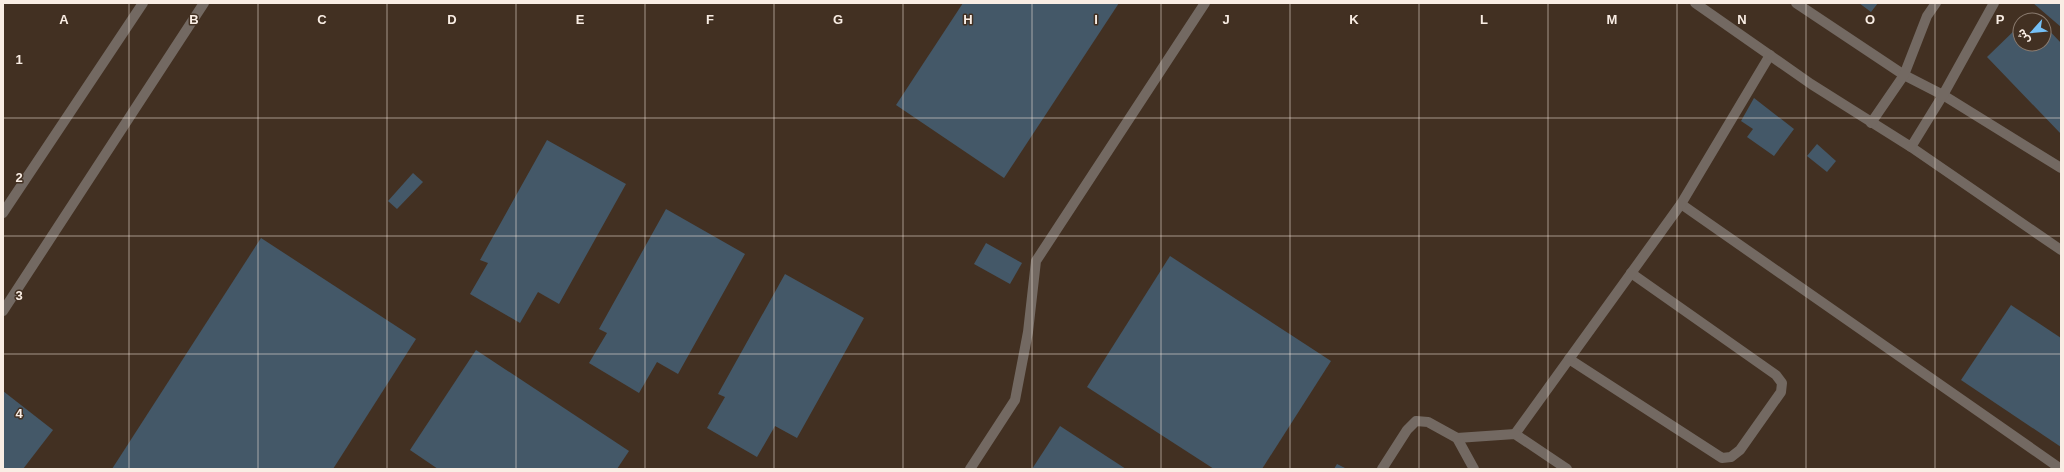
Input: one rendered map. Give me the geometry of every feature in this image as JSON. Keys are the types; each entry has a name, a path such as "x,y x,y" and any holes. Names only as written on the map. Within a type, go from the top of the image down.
{"street":[{"path":"3,213 143,3"},
{"path":"3,311 204,3"},
{"path":"970,469 1015,400 1028,332 1036,261 1205,3"},
{"path":"1695,3 2061,250"},
{"path":"1796,3 1904,75 1943,95 2061,168"},
{"path":"1871,123 1904,75 1927,16 1936,3"},
{"path":"1910,147 1943,95 1994,3"},
{"path":"1515,434 1681,204 1770,55"},
{"path":"1681,204 2061,469"},
{"path":"1570,359 1722,458 1731,457 1740,450 1781,392 1782,383 1776,375 1631,273"},
{"path":"1382,469 1408,430 1416,422 1428,422 1457,438 1474,469"},
{"path":"1457,438 1515,434 1562,468"}],"building":[{"path":"963,3 1119,3 1004,178 896,105"},
{"path":"1859,3 1878,3 1871,12"},
{"path":"2033,3 2061,3 2061,27 2052,19 2052,12 2044,12"},
{"path":"2012,33 2012,52 2052,52 2052,33 2061,43 2061,134 1987,57"},
{"path":"1754,98 1794,129 1774,156 1747,137 1753,129 1741,121"},
{"path":"547,140 626,184 559,304 538,292 520,323 470,294 488,263 480,260"},
{"path":"1817,144 1836,161 1827,172 1807,156"},
{"path":"413,173 423,182 397,209 388,201"},
{"path":"666,209 745,254 678,374 657,362 639,393 589,363 607,333 599,329"},
{"path":"261,238 416,339 333,469 112,469"},
{"path":"986,243 1022,263 1010,284 974,264"},
{"path":"1170,256 1331,361 1262,469 1214,469 1087,387"},
{"path":"785,274 864,318 797,438 775,426 757,457 707,428 725,397 718,394"},
{"path":"2011,305 2061,338 2061,447 1961,380"},
{"path":"476,350 629,451 617,469 438,469 410,450"},
{"path":"3,391 53,430 23,469 3,469"},
{"path":"1060,426 1126,469 1032,469"},
{"path":"1337,464 1347,469 1334,469"}]}
